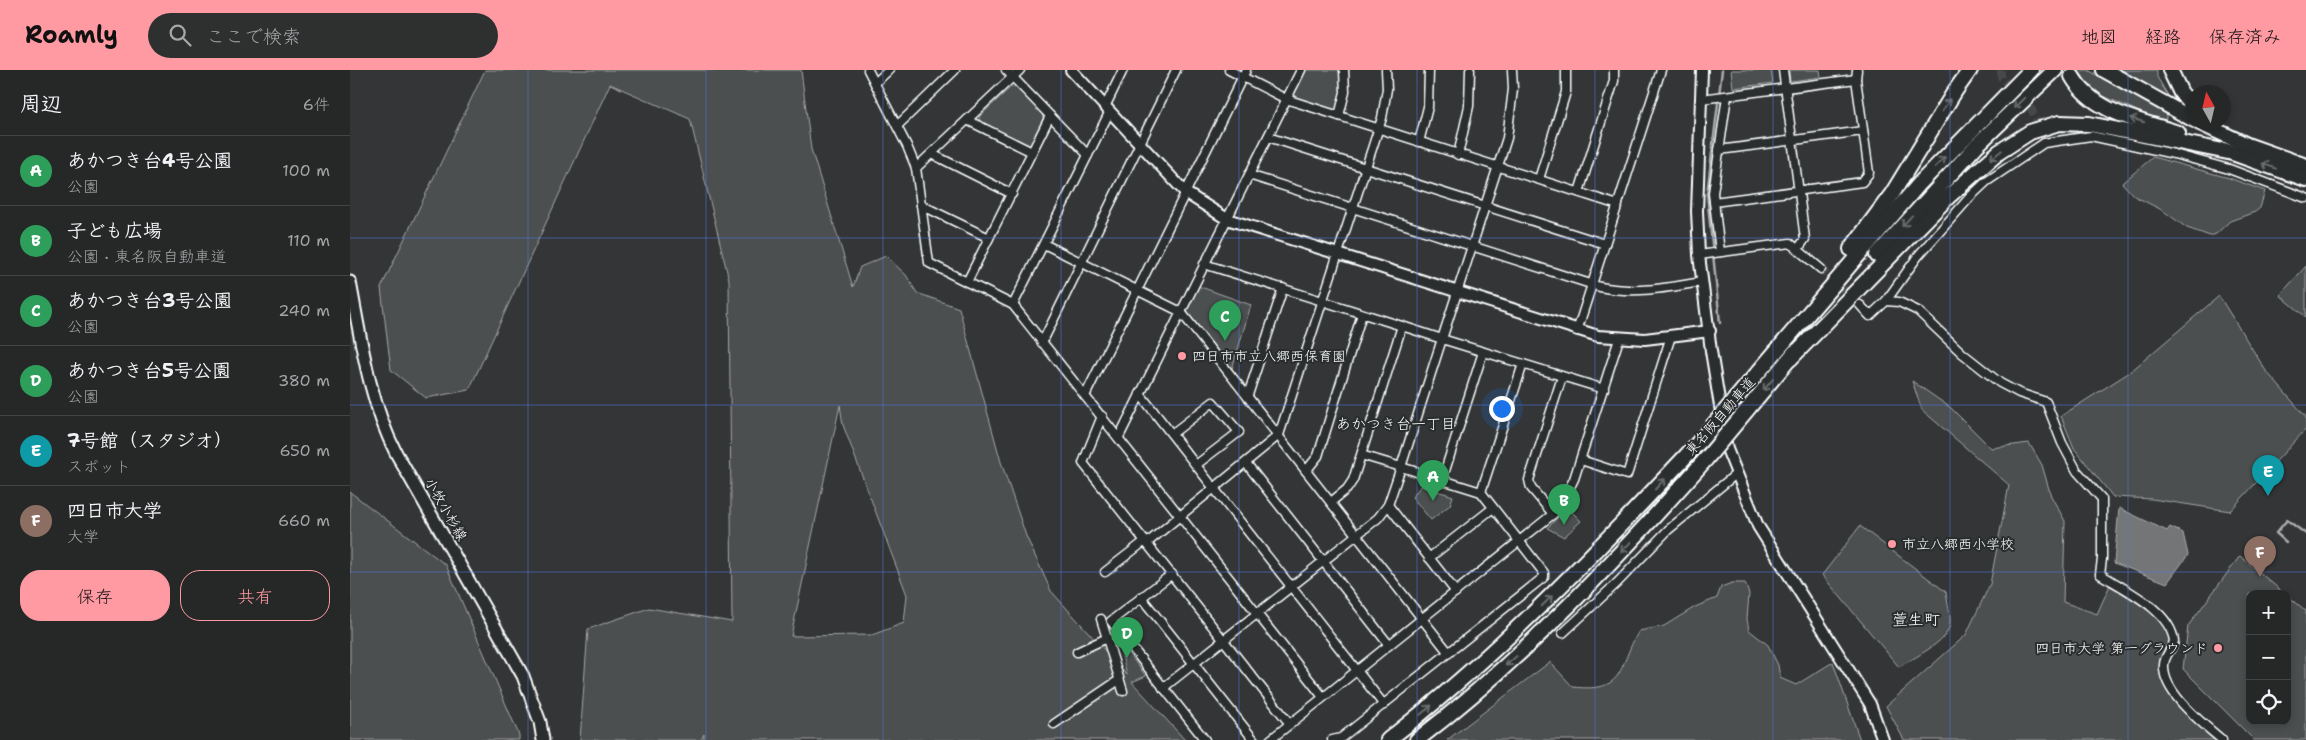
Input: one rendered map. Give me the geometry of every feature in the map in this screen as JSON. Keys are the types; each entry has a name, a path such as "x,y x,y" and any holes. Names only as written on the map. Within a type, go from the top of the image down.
{"highway":[{"path":"1779,346 1892,194 1955,91 1970,70"},
{"name":"東名阪自動車道","path":"1388,740 1480,664 1592,556 1700,441 1779,346 1920,183 2030,70"},
{"name":"東名阪自動車道","path":"1417,740 1513,659 1613,561 1706,459 1933,192 2054,70"},
{"path":"2104,70 2186,116"},
{"path":"2170,70 2181,93 2186,98"},
{"path":"2072,76 2085,95 2107,108 2306,179"},
{"path":"1790,359 1948,197 1999,152 2030,132 2059,123 2089,124 2232,153"},
{"path":"2215,130 2247,145 2306,166"},
{"path":"2225,130 2247,145"}],"main road":[{"name":"小牧小杉線","path":"350,282 368,371 382,423 396,453 523,676 530,692 543,740"}],"street":[{"path":"868,70 916,168 929,263 1013,305 1181,515 1323,697"},
{"path":"875,84 890,70"},
{"path":"897,126 955,70"},
{"path":"1006,70 1088,155"},
{"path":"916,168 1020,70"},
{"path":"1071,70 1186,193 1227,219 1577,330 1619,339 1671,336 1710,331"},
{"path":"1013,305 1088,155 1123,70"},
{"path":"1042,343 1176,70"},
{"path":"1229,70 1244,73 1286,99 1618,205"},
{"path":"1119,437 1301,70"},
{"path":"1339,116 1346,85 1344,70"},
{"path":"1105,572 1181,515 1279,436 1378,129 1386,96 1386,70"},
{"path":"1419,142 1428,107 1428,70"},
{"path":"1458,155 1465,134 1469,106 1470,70"},
{"path":"1163,688 1378,518 1388,505 1498,167 1510,118 1513,89 1512,70"},
{"path":"1539,179 1566,92 1566,70"},
{"path":"1579,192 1614,80 1614,70"},
{"path":"1577,330 1661,70"},
{"path":"1702,70 1697,211 1712,253"},
{"path":"1783,70 1805,239 1798,249"},
{"path":"1714,202 1862,182 1869,173 1856,79 1857,70"},
{"path":"1085,396 1244,73"},
{"path":"1701,99 1856,79"},
{"path":"1722,96 1719,150 1713,193 1712,253 1702,282 1721,416 1728,449 1736,474 1758,526 1870,704 1883,740"},
{"path":"967,282 1050,116"},
{"path":"967,120 1032,152"},
{"path":"1719,150 1864,131"},
{"path":"1860,305 1870,316 1886,301 1918,256 1970,197 1986,182 2043,140 2091,136 2174,154 2229,169 2306,198"},
{"path":"1268,138 1605,244"},
{"path":"932,154 1012,194"},
{"path":"1249,175 1592,284 1619,290 1638,291 1702,282"},
{"path":"921,205 989,238"},
{"path":"1712,253 1790,243 1820,269"},
{"path":"1044,244 1181,312 1449,652"},
{"path":"1204,264 1604,390"},
{"path":"1248,395 1283,288"},
{"path":"1886,301 1899,302 1918,311 1962,353 2000,383 2019,393 2042,400 2050,406 2062,443 2077,471 2102,499 2100,574 2144,602 2170,626 2174,640 2164,662 2166,676 2183,706 2222,740"},
{"path":"1306,471 1318,456 1362,314"},
{"path":"1331,502 1350,485 1402,326"},
{"path":"1581,460 1627,475 1671,336"},
{"path":"1270,740 1553,514 1570,488 1581,460 1619,339"},
{"path":"1442,480 1483,352"},
{"path":"1481,492 1522,364"},
{"path":"1553,514 1531,488 1529,480 1562,377"},
{"path":"1140,394 1173,433 1384,705"},
{"path":"1173,433 1214,402 1239,432 1196,465"},
{"path":"1102,416 1083,463 1290,724"},
{"path":"1332,740 1341,738 1384,705 1544,577 1544,573 1481,492 1361,455"},
{"path":"1246,463 1389,645"},
{"path":"1564,633 1617,583 1668,530 1736,474"},
{"path":"1388,505 1456,592"},
{"path":"1429,558 1493,508"},
{"path":"1172,574 1111,621 1205,740"},
{"path":"1141,598 1254,740"},
{"path":"1101,619 1123,691"},
{"path":"1077,652 1107,637 1120,633"},
{"path":"1054,724 1119,680"}],"shaded area":[{"path":"485,70 801,70 811,149 853,287 860,267 886,256 906,275 917,293 959,308 1001,462 1026,536 1051,591 1127,675 1118,640 1146,676 1132,682 1185,740 704,740 704,734 701,740 580,740 588,629 649,608 732,622 729,280 690,119 610,84 469,390 426,398 391,370 381,288","holes":["840,405 843,425 907,595 904,623 872,635 791,636"]},
{"path":"1305,70 1342,70 1342,91 1338,108 1334,110 1295,98 1294,94"},
{"path":"1731,70 1771,70 1773,83 1733,88"},
{"path":"1789,70 1820,70 1821,77 1790,81"},
{"path":"2076,70 2088,70 2166,114 2166,119 2158,120 2092,91"},
{"path":"2120,70 2157,70 2157,77 2169,97"},
{"path":"1011,87 1017,87 1042,113 1044,123 1033,145 1027,146 980,122 979,117"},
{"path":"2153,157 2229,178 2265,191 2260,208 2255,212 2230,221 2216,234 2210,236 2187,228 2162,210 2134,196 2122,183"},
{"path":"2306,266 2306,317 2280,295"},
{"path":"1198,286 1251,305 1232,369 1187,313 1186,309"},
{"path":"2219,296 2266,371 2306,417 2306,429 2230,511 2152,499 2113,497 2074,448 2061,416 2130,372"},
{"path":"1912,381 1951,408 1991,448 2029,443 2042,465 2051,496 2065,521 2063,602 2097,614 2110,585 2158,617 2169,635 2169,645 2160,667 2161,677 2165,686 2184,712 2216,740 1904,740 1886,706 1966,635 1990,584 2009,485 1922,410"},
{"path":"1421,486 1453,496 1450,505 1431,520 1412,497"},
{"path":"350,492 446,565 519,735 519,740 350,740"},
{"path":"1568,508 1581,521 1564,537 1547,528"},
{"path":"2119,508 2167,531 2170,527 2183,533 2188,555 2167,583 2114,563"},
{"path":"1860,526 1946,592 1950,620 1948,631 1929,649 1899,667 1822,575"},
{"name":"四日市大学 第一グラウンド","path":"2240,556 2280,590 2246,590 2246,725 2291,725 2291,598 2306,611 2306,740 2254,740 2183,669 2188,626"},
{"path":"1732,583 1745,583 1749,594 1747,619 1749,630 1768,645 1778,665 1780,678 1796,685 1833,662 1860,740 1447,740 1550,662 1573,687 1590,688 1603,686 1618,675 1639,631 1664,626 1695,607 1717,598 1721,587"}],"waterway":[{"path":"1720,323 1707,194 1722,70"},
{"path":"2286,542 2276,533 2287,520 2306,534"}],"tunnel":[{"path":"2001,70 2001,77 2014,91"},
{"path":"2022,99 2032,110 2042,137"},
{"path":"1821,269 1853,298"}],"place":[{"name":"あかつき台3号公園","path":"1225,341"},
{"name":"四日市市立八郷西保育園","path":"1182,356"},
{"name":"7号館（スタジオ）","path":"2268,496"},
{"name":"あかつき台4号公園","path":"1433,501"},
{"name":"子ども広場","path":"1564,525"},
{"name":"市立八郷西小学校","path":"1892,544"},
{"name":"四日市大学","path":"2260,577"},
{"name":"四日市大学 第一グラウンド","path":"2218,648"},
{"name":"あかつき台5号公園","path":"1127,658"}],"district":[{"name":"あかつき台一丁目","path":"1396,424"},
{"name":"萱生町","path":"1916,619"}]}
